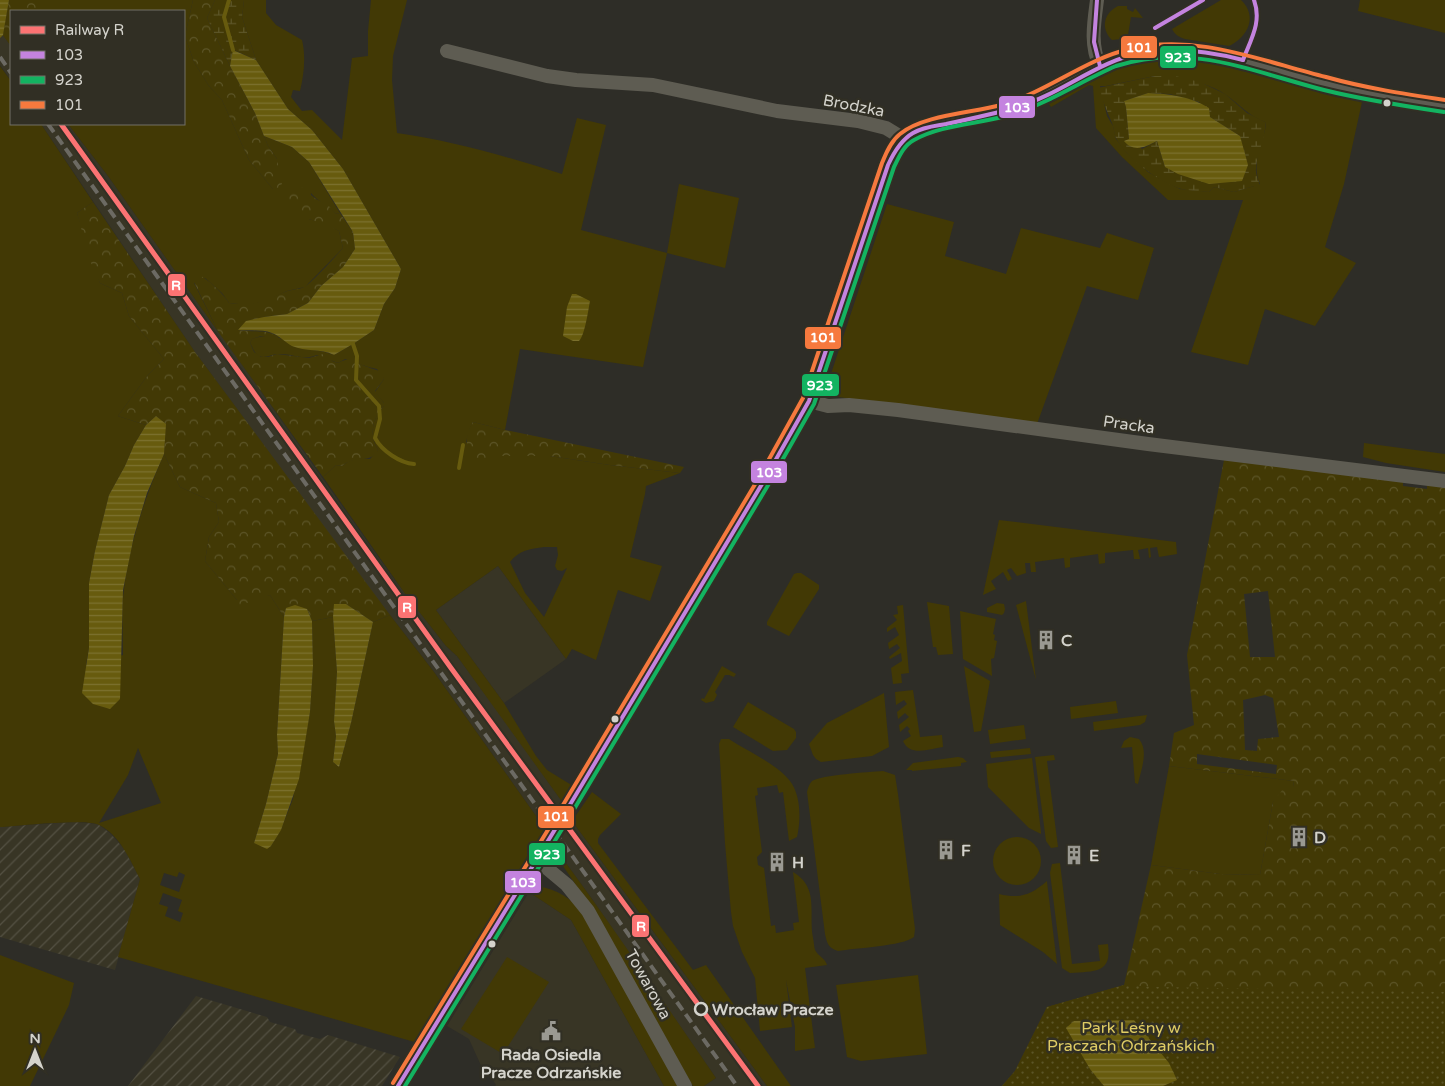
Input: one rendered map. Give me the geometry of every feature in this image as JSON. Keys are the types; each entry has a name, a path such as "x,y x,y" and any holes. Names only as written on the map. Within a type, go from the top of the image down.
{"street":[{"path":"1097,0 1093,42 1100,66"},
{"path":"398,1086 767,477 809,401 888,165 895,149 904,139 917,131 1027,104 1100,66 1130,55 1180,49 1207,51 1325,84 1370,94 1445,106"},
{"name":"Brodzka","path":"448,51 547,76 576,80 653,84 777,111 858,121 886,128 904,139"},
{"name":"Pracka","path":"809,401 828,406 898,410 1148,444 1445,481"},
{"name":"Towarowa","path":"536,860 566,885 588,912 685,1086"}],"shaded area":[{"path":"0,0 9,0 3,35 0,38"},
{"path":"0,30 10,45 10,80 0,65"},
{"path":"233,50 256,60 288,109 312,130 343,169 401,269 395,288 384,304 374,330 334,355 324,351 292,346 272,333 238,330 246,321 287,314 308,303 321,286 343,267 355,249 353,232 309,162 292,147 264,136 255,113 230,66"},
{"path":"1148,93 1179,96 1202,104 1209,108 1210,117 1240,136 1248,165 1242,181 1209,184 1178,174 1165,167 1157,141 1140,148 1128,145 1124,141 1129,139 1124,101"},
{"path":"42,125 69,125 108,176 394,579 446,646 457,656 509,726 563,803 546,830 434,672 371,591 195,352"},
{"path":"572,294 590,301 585,328 579,341 573,341 563,336 567,307"},
{"path":"156,416 166,424 164,454 147,493 134,536 123,590 120,699 110,709 93,704 82,693 89,648 89,583 109,495 134,445 146,425"},
{"path":"498,566 566,659 504,703 436,610"},
{"path":"334,604 346,604 373,622 351,723 339,767 333,762 336,736 334,721 337,672 333,617"},
{"path":"295,605 307,609 312,621 313,666 310,712 299,779 281,830 267,849 254,843 278,754 277,735 284,617 286,608"},
{"path":"572,821 767,1086 704,1086 716,1078 555,848"},
{"path":"74,822 98,824 111,834 125,850 140,879 115,970 0,937 0,827"},
{"path":"529,892 571,920 664,1086 495,1086 488,1072 483,1070 469,1039 447,1026"},
{"path":"196,996 267,1017 270,1022 295,1029 297,1033 320,1039 328,1035 400,1057 382,1086 128,1086"},
{"path":"1134,1020 1169,1063 1177,1080 1163,1086 1104,1086 1090,1069 1066,1028 1074,1021"}],"green space":[{"path":"9,0 193,0 185,36 185,10 10,10 10,45 3,35"},
{"path":"9,0 46,1 40,10 10,10 10,45 3,35"},
{"path":"193,0 215,0 207,18 255,113 268,146 277,159 282,184 277,189 273,189 249,160 222,100 209,86 194,62 185,36"},
{"path":"215,0 244,0 242,17 256,60 234,50 230,66 207,18"},
{"path":"244,0 266,0 266,13 276,25 302,40 304,59 300,91 293,90 291,97 302,111 312,110 342,140 352,58 368,56 371,0 407,0 393,56 392,80 397,133 481,150 562,174 577,118 606,125 581,230 667,253 643,367 520,349 505,430 473,422 466,442 491,456 550,456 680,473 646,486 630,557 662,566 650,601 618,590 596,660 572,649 566,659 498,566 436,610 504,703 536,756 547,770 573,786 563,803 457,656 446,646 406,595 323,477 336,465 342,466 355,459 370,459 378,450 373,439 373,427 374,421 384,403 375,392 384,379 377,369 345,359 338,363 317,355 302,357 278,354 262,357 256,353 250,343 255,338 274,336 302,348 334,355 374,330 384,304 395,288 401,269 343,169 312,130 288,109 256,60 242,17","holes":["557,547 558,555 555,566 557,570 562,571 567,568 544,617 525,593 510,562 517,555 534,548"]},
{"path":"1221,0 1241,0 1249,13 1250,19 1246,32 1236,42 1229,46 1185,39 1177,36 1173,31 1172,29"},
{"path":"1360,0 1445,0 1445,33 1358,11"},
{"path":"1118,6 1127,6 1127,9 1133,12 1135,8 1143,18 1131,17 1128,35 1140,37 1112,40 1108,35 1105,21 1109,13"},
{"path":"185,36 194,62 209,86 222,100 249,160 273,189 277,159 264,136 292,147 309,162 340,213 336,214 311,193 309,219 328,224 339,231 343,248 305,287 287,291 266,301 248,305 229,303 222,293 205,278 194,283 219,333 108,176 69,125 185,125"},
{"path":"1179,59 1209,61 1362,102 1344,184 1325,247 1356,263 1315,326 1265,309 1248,365 1191,352 1243,200 1168,200 1122,157 1096,128 1093,86 1089,85 1051,107 1049,104 1098,77 1119,68 1154,61","holes":["1155,76 1192,81 1210,86 1226,95 1259,120 1265,122 1265,131 1260,145 1257,165 1260,184 1234,192 1214,187 1209,192 1180,189 1148,172 1127,153 1116,139 1113,126 1107,116 1100,86"]},
{"path":"0,66 10,80 10,125 42,125 93,202 77,213 100,283 122,293 129,316 164,359 148,375 118,416 146,425 109,495 95,551 89,583 89,648 86,665 123,655 123,597 130,554 145,503 164,454 180,487 216,503 219,522 209,537 205,561 237,600 270,595 284,617 277,734 278,754 254,843 271,846 281,829 293,799 310,712 313,666 312,621 333,617 337,672 334,721 336,736 333,762 339,767 351,723 373,622 390,615 434,672 546,830 418,1043 118,957 140,879 119,841 106,829 92,823 52,823 0,827","holes":["138,748 161,803 99,823 128,775","179,872 185,875 179,892 160,885 164,873 177,877","163,893 182,900 178,911 183,913 180,922 165,916 168,907 159,904"]},
{"path":"1155,76 1175,76 1200,82 1225,94 1247,113 1265,122 1265,132 1256,168 1260,187 1254,186 1234,192 1214,187 1209,192 1178,188 1161,180 1143,168 1121,146 1115,136 1112,123 1098,88","holes":["1148,93 1170,94 1199,102 1210,117 1240,136 1165,167 1157,141 1142,149 1129,139 1124,101"]},
{"path":"679,184 739,198 725,268 667,253"},
{"path":"289,186 300,186 316,199 328,205 336,214 340,213 353,232 355,249 343,267 321,286 308,303 287,314 264,317 238,330 264,332 280,337 261,336 252,339 250,343 254,352 261,357 277,354 309,358 323,354 338,363 351,359 383,373 384,379 375,391 384,403 374,421 373,427 373,439 378,450 372,457 352,461 342,466 336,465 323,477 219,333 194,282 196,273 214,286 229,303 246,304 302,288 318,275 343,248 339,231 291,209 285,203 280,193"},
{"path":"93,202 195,352 390,615 373,622 346,604 335,604 333,617 312,621 307,609 286,608 284,617 270,595 238,606 237,600 205,561 209,537 219,522 216,503 180,487 164,454 165,424 156,416 146,425 118,416 148,375 164,359 129,316 122,293 100,283 90,261 77,213"},
{"path":"887,204 954,222 945,256 1006,274 1021,228 1100,248 1107,233 1154,248 1138,300 1087,286 1037,424 831,396 825,392"},
{"path":"473,422 684,467 680,473 550,456 491,456 476,465 467,444 468,433"},
{"path":"1364,443 1445,454 1445,472 1386,463 1363,457"},
{"path":"1224,460 1403,481 1403,486 1427,489 1427,484 1445,486 1445,1086 1002,1086 1015,1071 1047,1007 1124,985 1151,865 1220,874 1260,875 1273,802 1286,785 1293,787 1294,781 1169,766 1174,733 1194,725 1187,655","holes":["1268,591 1275,657 1250,657 1244,594","1265,695 1273,698 1279,737 1258,739 1257,751 1245,750 1243,700","1197,754 1277,765 1276,774 1197,764"]},
{"path":"999,520 1176,542 1177,554 1159,557 1157,547 1150,548 1151,557 1149,558 1148,548 1138,550 1140,559 1134,559 1133,550 1105,553 1105,563 1099,564 1098,554 1070,558 1070,567 1065,568 1064,558 1035,562 1036,572 1031,572 1030,563 1025,563 1026,573 1017,576 1011,568 1007,570 1012,579 1008,581 1003,572 991,581 996,589 983,595"},
{"path":"801,573 819,585 819,589 789,636 767,625 767,622 794,574"},
{"path":"1026,601 1036,680 1016,605"},
{"path":"927,602 949,606 953,654 938,655 936,647 933,647"},
{"path":"997,603 1004,604 1005,609 1002,615 987,612 987,608"},
{"path":"903,605 909,673 901,674 902,683 893,684 891,668 902,661 901,653 890,659 889,657 900,648 897,644 889,649 888,643 899,635 895,627 887,632 887,628 897,620 893,615 898,614 897,606"},
{"path":"960,611 996,619 993,634 995,635 994,640 997,641 994,658 991,659 992,676 963,659"},
{"path":"722,666 736,674 734,677 725,675 715,692 717,695 714,701 706,703 701,700 702,698 704,699"},
{"path":"964,666 990,681 981,731 974,732"},
{"path":"913,690 920,737 942,735 943,747 920,751 910,749 903,741 911,736 908,731 910,729 907,726 900,732 899,725 909,717 905,713 898,719 897,712 907,704 904,700 896,705 895,692"},
{"path":"884,693 889,747 872,756 821,762 816,759 809,744 827,723"},
{"path":"1116,701 1118,713 1071,719 1070,707"},
{"path":"748,702 794,729 796,738 787,750 773,751 733,727"},
{"path":"1147,715 1145,722 1140,725 1094,731 1093,722"},
{"path":"1024,725 1026,739 990,744 988,730"},
{"path":"1130,737 1139,739 1143,749 1144,755 1138,784 1135,783 1132,747 1121,748 1124,741"},
{"path":"721,739 729,739 778,769 790,781 796,793 799,808 797,837 789,841 783,792 779,793 777,785 757,788 758,795 755,796 762,852 757,857 758,865 764,868 771,926 775,925 776,933 794,930 793,923 799,922 793,872 801,878 810,893 815,949 827,965 805,968 815,1048 795,1051 795,1027 786,980 792,1027 760,1031 755,978 742,952 733,926 731,912 719,744"},
{"path":"1030,748 1031,754 991,758 990,752"},
{"path":"1054,755 1055,760 1047,761 1058,847 1051,848 1046,841 1035,757"},
{"path":"963,758 967,762 961,763 961,766 906,770 913,763"},
{"path":"1032,758 1041,834 1029,828 988,787 986,764"},
{"path":"1169,766 1294,781 1293,787 1273,802 1260,875 1220,874 1151,865"},
{"path":"883,771 895,775 915,929 914,937 890,945 838,951 828,945 826,940 807,792 811,782 817,779"},
{"path":"592,792 621,814 600,835 598,843 693,970 706,965 791,1086 767,1086 572,821"},
{"path":"1012,837 1022,837 1034,844 1041,856 1041,866 1034,878 1022,885 1012,885 1004,881 997,874 993,866 993,856 997,848 1004,841"},
{"path":"555,848 716,1078 704,1086 693,1086 574,882 554,853"},
{"path":"1060,863 1072,964 1100,961 1098,945 1108,944 1109,954 1107,961 1100,969 1070,973 1062,968 1050,873 1052,864"},
{"path":"1047,881 1057,964 1043,952 1000,925 999,894 1025,895 1036,890"},
{"path":"537,886 551,889 563,895 584,914 680,1086 664,1086 571,920 529,892"},
{"path":"0,955 74,983 69,1005 30,1086 0,1086"},
{"path":"507,957 549,982 503,1054 461,1029"},
{"path":"918,975 927,1054 861,1061 847,1057 836,985"},
{"name":"Park Leśny w Praczach Odrzańskich","path":"1124,985 1445,992 1445,1086 1002,1086 1015,1071 1047,1007"}],"waterway":[{"path":"229,0 224,17 233,50"},
{"path":"353,344 357,356 356,380 379,406 380,419 375,438 392,456 414,464"},
{"path":"459,468 463,445"}],"railway":[{"path":"0,57 10,72"},
{"path":"49,125 737,1086"}],"rail line":[{"name":"R","path":"62,125 451,668 758,1086"}],"transit line":[{"name":"103","path":"1097,0 1094,42 1100,66"},
{"name":"103","path":"1155,28 1203,0"},
{"name":"103","path":"1243,60 1256,23 1257,16 1254,0"},
{"name":"101","path":"393,1083 557,815 757,481 803,398 882,163 889,147 900,134 921,123 934,119 1001,105 1034,92 1112,54 1154,45 1179,44 1229,51 1355,84 1445,100"},
{"name":"103","path":"398,1086 562,818 762,484 809,401 888,165 901,143 913,133 925,128 991,114 1033,101 1096,69 1128,56 1145,52 1182,50 1243,60"},
{"name":"923","path":"405,1086 567,821 767,487 814,404 894,167 907,145 925,135 949,127 1013,114 1052,98 1116,66 1143,59 1170,57 1196,58 1221,62 1339,94 1444,112"}],"place":[{"name":"C","path":"1046,640"},
{"name":"D","path":"1299,837"},
{"name":"F","path":"946,850"},
{"name":"E","path":"1074,855"},
{"name":"H","path":"777,862"},
{"name":"Wrocław Pracze","path":"701,1009"},
{"name":"Rada Osiedla Pracze Odrzańskie","path":"551,1031"}]}
